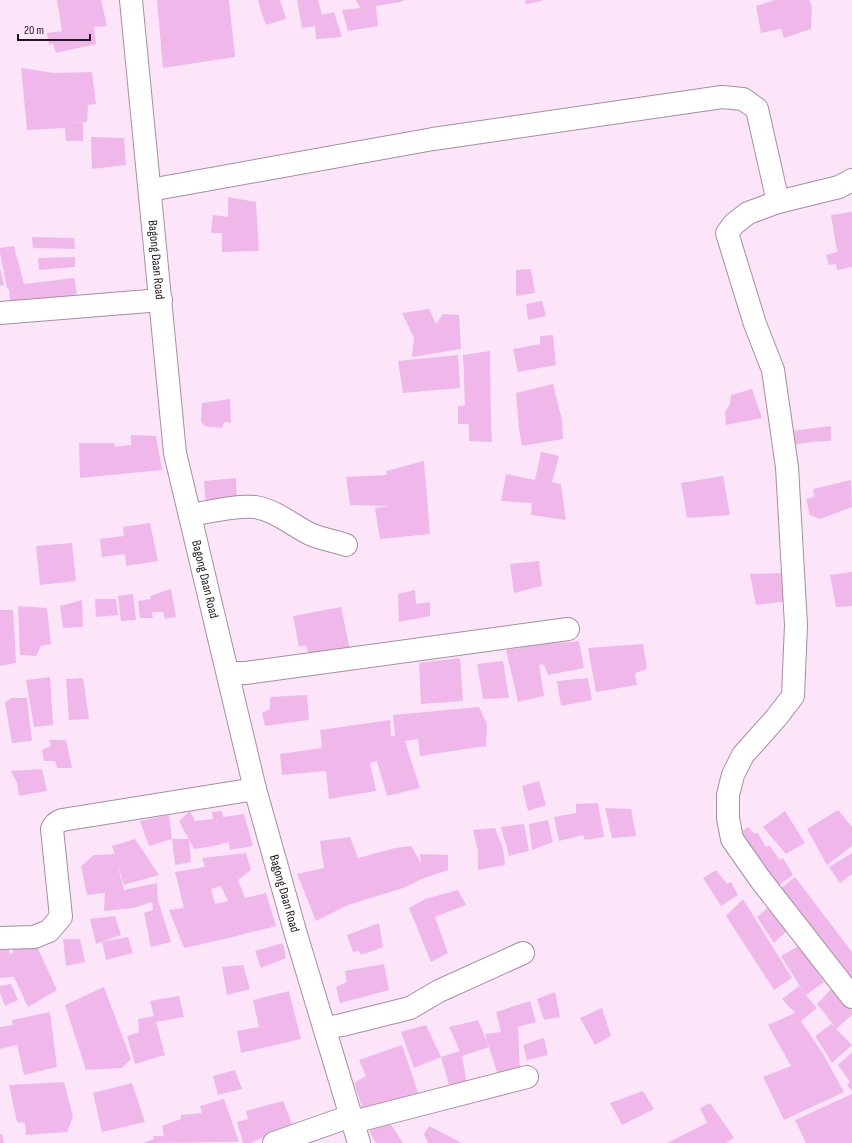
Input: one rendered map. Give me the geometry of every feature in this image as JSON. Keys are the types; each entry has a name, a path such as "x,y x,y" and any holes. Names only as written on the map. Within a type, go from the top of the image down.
{"street":[{"name":"Bagong Daan Road","path":"132,0 175,453 255,789 295,931 359,1143"},
{"path":"150,190 433,139 722,97 743,99 757,109 778,202"},
{"path":"852,180 839,188 778,202 748,213 734,224 727,233 755,324 773,370 787,474 796,624 793,696 776,718 743,755 733,776 728,795 728,818 732,838 760,879 852,996"},
{"path":"0,313 160,300"},
{"path":"190,515 234,508 254,507 276,514 312,535 346,545"},
{"path":"228,673 254,672 568,630"},
{"path":"0,938 34,937 50,931 61,917 52,829 57,822 255,789"},
{"path":"325,1028 410,1008 439,991 523,953"},
{"path":"274,1143 352,1119 527,1077"}],"building":[{"path":"57,0 101,0 107,26 94,27 96,44 56,53 53,43 49,45 47,33 62,31"},
{"path":"157,0 229,0 235,57 163,68"},
{"path":"258,0 280,0 286,19 266,25"},
{"path":"297,0 318,0 322,15 334,12 342,37 316,39 315,26 302,28"},
{"path":"356,0 405,0 376,6 378,26 348,31 342,10 360,8"},
{"path":"525,0 542,0 542,1 526,4"},
{"path":"775,0 809,0 812,6 811,29 784,38 781,29 761,33 756,6"},
{"path":"21,68 55,73 92,72 96,104 88,105 87,122 72,123 83,123 83,141 66,141 65,128 27,130"},
{"path":"91,137 124,138 126,165 92,169"},
{"path":"228,197 256,202 259,251 222,252 222,233 211,233 213,215 228,217"},
{"path":"852,212 852,267 837,270 836,264 829,265 826,255 837,252 831,215"},
{"path":"32,237 74,238 75,249 33,248"},
{"path":"14,246 24,284 74,278 77,293 73,295 72,301 11,307 0,248"},
{"path":"75,257 75,267 39,270 38,258"},
{"path":"0,268 4,285 0,286"},
{"path":"531,269 535,293 516,296 516,270"},
{"path":"542,301 546,316 528,320 526,304"},
{"path":"429,309 436,324 443,314 459,315 461,349 412,357 414,338 402,313"},
{"path":"553,335 556,365 518,372 513,349 540,344 540,336"},
{"path":"490,351 492,442 469,441 469,424 458,424 458,406 465,405 463,355"},
{"path":"458,355 460,388 403,393 398,361"},
{"path":"553,384 562,420 563,439 522,446 516,393"},
{"path":"752,389 762,418 726,425 725,412 730,404 731,395"},
{"path":"230,399 231,423 224,422 222,428 204,426 201,421 202,403"},
{"path":"831,426 831,441 811,442 786,446 783,432"},
{"path":"131,435 156,436 162,470 80,478 79,443 114,443 115,447 131,445"},
{"path":"541,452 559,456 552,482 561,484 566,520 531,515 532,503 501,501 506,474 535,480"},
{"path":"424,461 430,534 380,539 375,508 389,506 350,505 346,477 387,475 386,471"},
{"path":"723,476 730,515 687,518 681,483"},
{"path":"236,478 237,506 206,505 204,481"},
{"path":"851,480 852,507 820,519 810,515 806,499 814,497 813,489"},
{"path":"150,523 158,561 126,566 125,554 102,557 100,539 124,536 123,527"},
{"path":"72,543 76,581 40,585 36,546"},
{"path":"539,561 542,586 514,593 510,564"},
{"path":"852,572 852,606 836,607 830,575"},
{"path":"782,573 790,601 756,605 750,574"},
{"path":"171,589 176,617 165,619 163,612 152,612 153,618 140,618 138,601 151,599 150,596"},
{"path":"415,590 416,604 430,602 430,616 399,622 398,594"},
{"path":"133,594 136,620 121,621 118,596"},
{"path":"95,599 116,599 118,615 96,617"},
{"path":"82,600 83,627 63,628 60,606"},
{"path":"18,606 47,608 51,644 41,646 36,656 20,655"},
{"path":"341,607 350,650 310,658 306,645 299,647 293,616"},
{"path":"0,610 13,610 16,663 0,666"},
{"path":"579,641 584,668 548,675 544,665 539,664 544,696 518,702 506,650 536,645"},
{"path":"643,644 647,669 635,673 637,685 596,692 588,648"},
{"path":"460,658 463,701 421,704 419,663"},
{"path":"503,661 509,698 483,699 477,664"},
{"path":"50,677 53,725 34,727 26,680"},
{"path":"83,678 89,719 69,720 66,679"},
{"path":"588,678 592,700 561,706 557,681"},
{"path":"307,695 309,720 265,726 262,713 270,709 270,697"},
{"path":"11,698 27,698 32,741 12,743 5,703"},
{"path":"479,707 487,724 486,746 420,756 418,739 405,741 420,788 387,796 377,761 370,763 376,791 329,799 326,771 282,775 280,754 322,748 320,730 390,720 391,736 395,736 393,715"},
{"path":"49,740 66,740 72,768 57,768 55,761 44,761 42,750 51,746"},
{"path":"42,769 47,791 19,796 17,783 11,771"},
{"path":"539,781 546,805 528,811 522,786"},
{"path":"598,803 604,837 585,840 583,835 559,841 554,817 576,813 576,804"},
{"path":"605,808 631,809 636,836 612,838"},
{"path":"838,810 852,827 852,846 827,865 807,829"},
{"path":"190,811 195,821 213,819 212,812 222,811 223,817 244,814 253,846 230,850 229,842 194,849 179,821"},
{"path":"785,811 805,843 786,854 763,827"},
{"path":"169,815 172,839 149,846 140,821"},
{"path":"548,820 553,842 532,850 529,824"},
{"path":"524,824 529,851 509,856 501,827"},
{"path":"748,827 755,834 757,832 766,847 769,845 780,860 783,858 793,875 772,890 733,838"},
{"path":"495,828 503,848 505,865 478,870 478,851 473,830"},
{"path":"350,837 358,858 395,848 411,846 421,863 420,854 448,855 448,870 422,879 403,888 348,905 316,921 297,874 324,868 320,841"},
{"path":"135,839 159,875 124,885 117,863 124,890 157,883 158,900 171,942 151,947 144,913 153,910 152,902 133,908 104,911 105,893 87,895 81,866 94,855 115,854 112,846"},
{"path":"172,839 189,839 191,862 175,865"},
{"path":"246,853 251,870 238,880 245,898 266,893 276,926 184,948 169,910 184,908 175,872 205,867 202,858","holes":["221,886 228,901 215,904 211,889"]},
{"path":"852,853 852,874 840,883 829,867"},
{"path":"716,870 727,884 731,882 738,895 721,906 703,878"},
{"path":"795,877 852,952 852,990 775,893"},
{"path":"458,890 466,905 435,917 448,953 431,962 409,908 425,899"},
{"path":"743,899 792,978 774,990 726,916"},
{"path":"770,906 788,930 774,943 757,917"},
{"path":"115,916 121,935 96,944 90,919"},
{"path":"379,923 383,947 361,955 359,951 353,952 347,935"},
{"path":"128,937 133,953 106,960 102,942"},
{"path":"63,939 80,939 85,962 66,966"},
{"path":"35,942 57,990 28,1007 14,977 0,978 0,943 7,943 10,954 13,953 13,945"},
{"path":"283,943 286,958 261,968 255,951"},
{"path":"799,946 824,982 806,995 817,1008 801,1021 823,1054 844,1092 784,1120 763,1077 791,1066 768,1025 795,1013 782,999 799,986 804,993 781,956"},
{"path":"384,964 389,990 340,1003 336,987 347,982 345,971"},
{"path":"243,965 250,989 227,995 222,967"},
{"path":"11,984 18,1000 5,1006 0,993 0,986"},
{"path":"104,987 131,1059 122,1068 86,1070 65,1005"},
{"path":"833,987 852,1011 852,1015 836,1029 852,1045 832,1063 815,1036 831,1024 835,1027 817,1004"},
{"path":"289,991 301,1039 241,1053 237,1031 259,1027 253,1000"},
{"path":"555,992 560,1017 544,1020 537,999"},
{"path":"179,996 184,1017 156,1022 165,1055 135,1064 127,1036 139,1032 138,1019 154,1016 150,1001"},
{"path":"530,1001 536,1022 518,1027 520,1071 499,1078 485,1034 501,1032 496,1012"},
{"path":"602,1008 611,1036 595,1045 580,1018"},
{"path":"50,1012 57,1067 24,1075 17,1045 0,1049 0,1027 13,1025 12,1020"},
{"path":"478,1020 489,1047 462,1056 467,1084 450,1088 441,1057 460,1051 449,1027"},
{"path":"426,1025 441,1057 414,1068 401,1032"},
{"path":"544,1038 548,1055 527,1060 523,1045"},
{"path":"402,1045 419,1095 364,1113 354,1083 366,1076 359,1060"},
{"path":"852,1052 852,1091 847,1085 850,1082 838,1065"},
{"path":"235,1070 242,1089 218,1095 213,1076"},
{"path":"64,1082 73,1117 67,1132 26,1135 25,1123 17,1122 9,1085"},
{"path":"132,1083 145,1122 102,1132 93,1093"},
{"path":"643,1091 654,1109 622,1125 610,1103"},
{"path":"852,1094 852,1143 806,1143 795,1120"},
{"path":"224,1099 239,1142 143,1143 154,1139 153,1136 164,1136 162,1126 181,1119 181,1115 202,1113 200,1106"},
{"path":"283,1101 292,1124 251,1143 243,1143 237,1122 248,1119 246,1111"},
{"path":"710,1103 734,1138 726,1143 667,1143 707,1123 700,1108"},
{"path":"388,1120 403,1143 376,1143 369,1131"},
{"path":"429,1126 462,1143 428,1143 424,1134"},
{"path":"0,1134 2,1134 4,1143 0,1143"}]}
